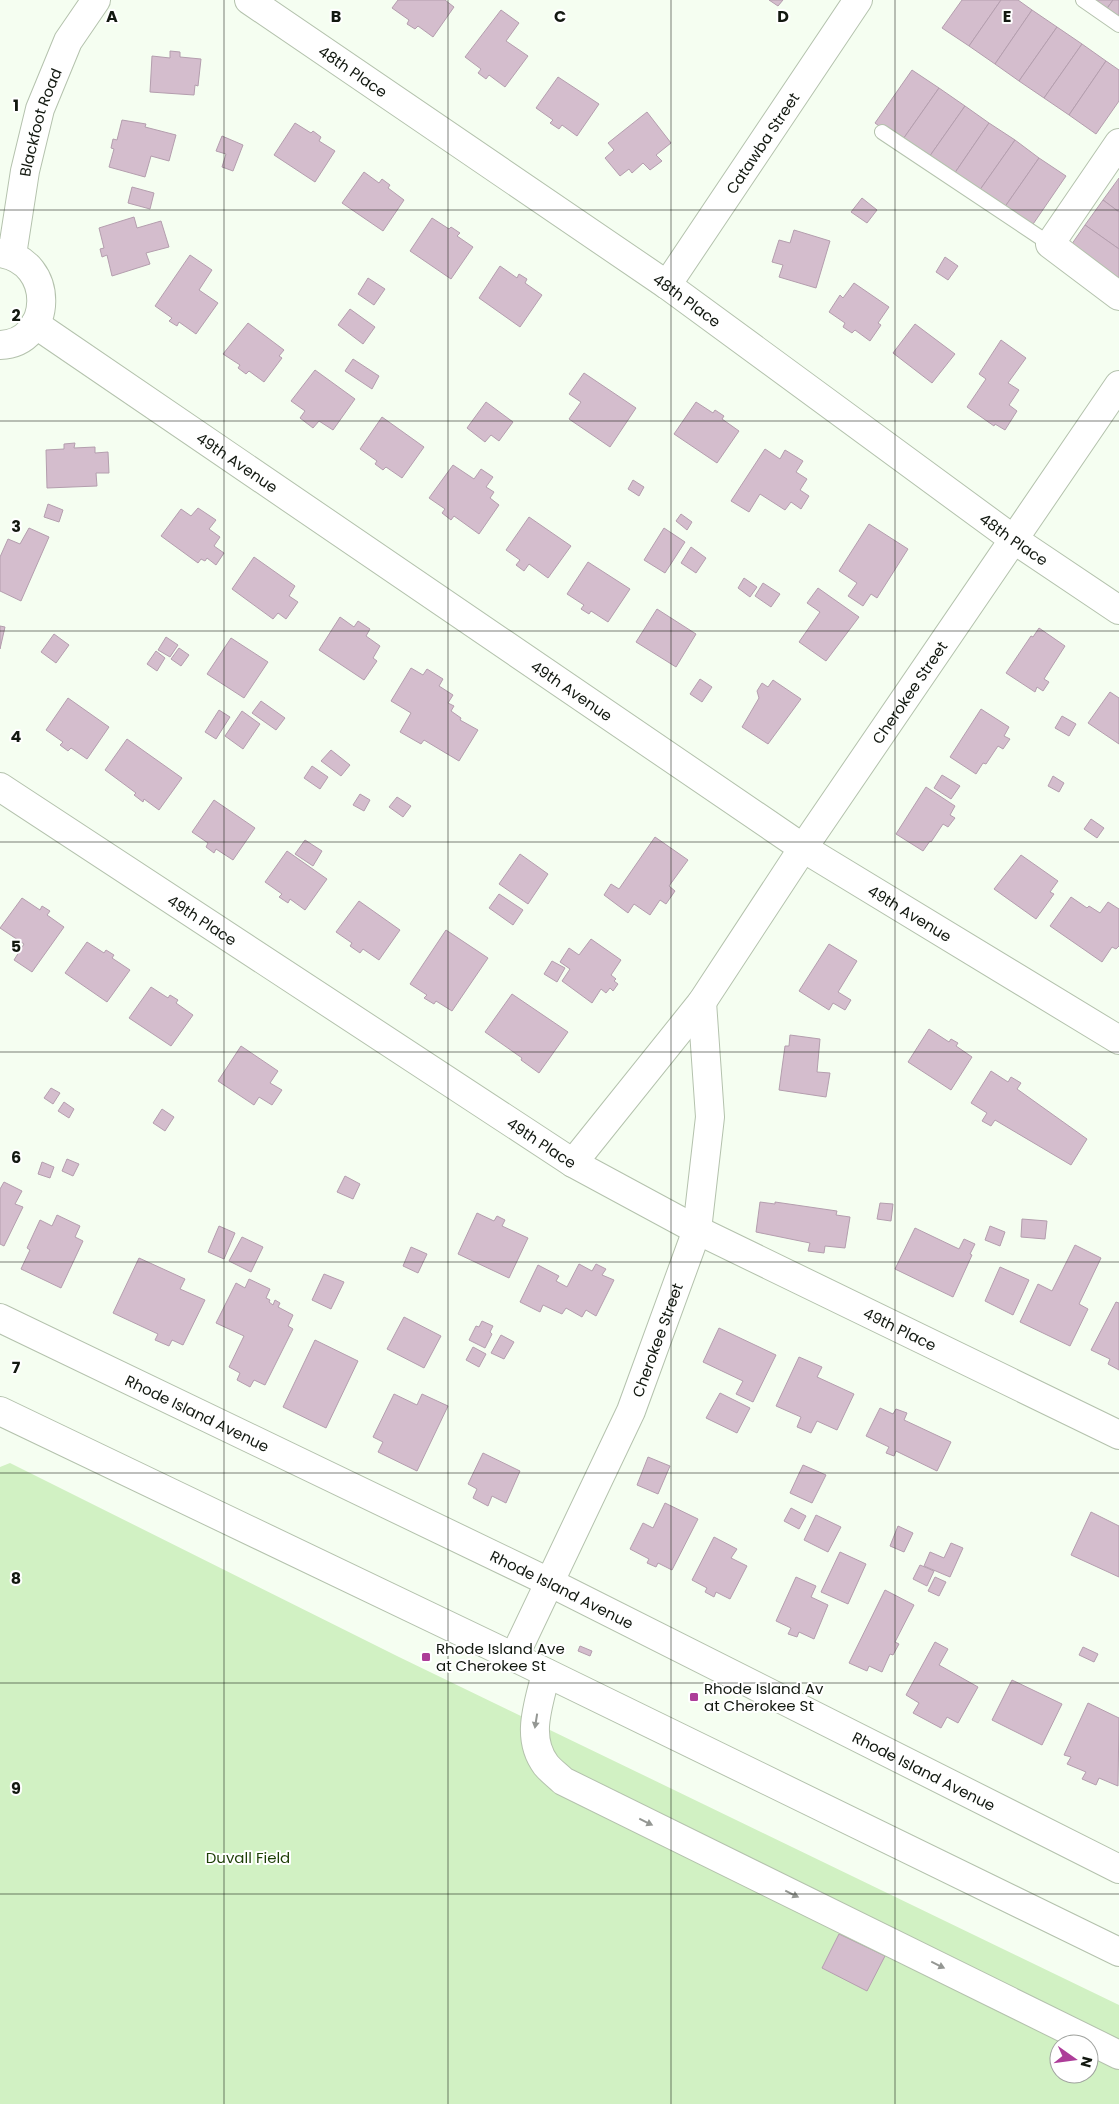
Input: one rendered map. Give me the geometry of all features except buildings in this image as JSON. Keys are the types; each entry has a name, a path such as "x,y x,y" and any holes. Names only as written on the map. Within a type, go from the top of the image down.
{"street":[{"name":"Blackfoot Road","path":"35,324 41,310 42,294 38,280 30,267 6,254 40,109 68,40 96,0"},
{"name":"48th Place","path":"250,0 667,285 1013,539 1119,610"},
{"name":"Catawba Street","path":"667,285 858,0"},
{"path":"1119,143 1050,244 1119,296"},
{"path":"0,345 16,341 35,324"},
{"name":"49th Avenue","path":"35,324 803,848 1119,1040"},
{"name":"Cherokee Street","path":"573,1163 702,1002 803,848 1119,384"},
{"name":"49th Place","path":"0,787 573,1163 697,1230 1119,1435"},
{"name":"Cherokee Street","path":"514,1657 551,1583 631,1411 697,1230 710,1117 702,1002"},
{"name":"Rhode Island Avenue","path":"0,1318 551,1583 1119,1869"},
{"path":"0,1411 514,1657 1119,1952"},
{"path":"546,1673 535,1723 534,1740 546,1764 563,1781 1119,2055"}],"lane":[{"path":"1083,0 1119,25"},
{"path":"882,132 1050,244"}],"green space":[{"name":"Duvall Field","path":"10,1463 399,1657 1119,2005 1119,2104 0,2104 0,1467"}],"place":[{"name":"Rhode Island Ave at Cherokee St","path":"426,1657"},
{"name":"Rhode Island Av at Cherokee St","path":"694,1697"}]}
